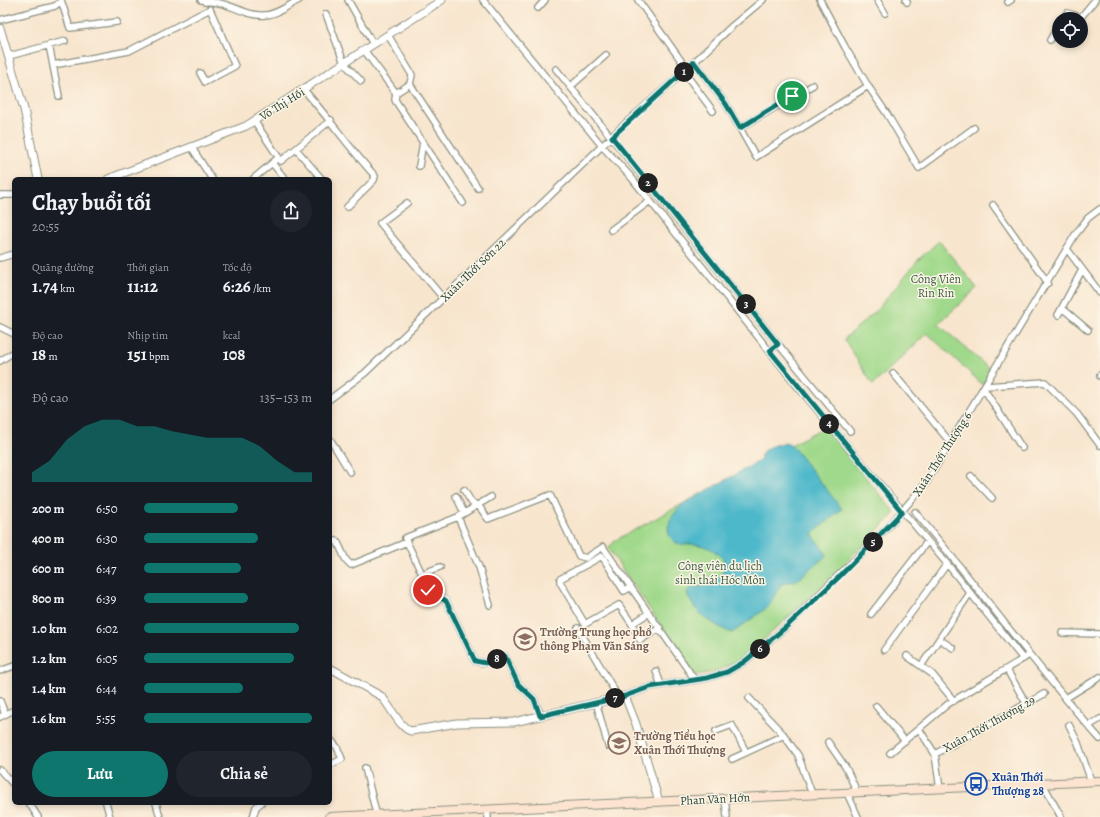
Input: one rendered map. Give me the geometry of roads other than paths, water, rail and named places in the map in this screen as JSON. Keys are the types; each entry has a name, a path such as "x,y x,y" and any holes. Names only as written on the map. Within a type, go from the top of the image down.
{"main road":[{"name":"Phan Văn Hớn","path":"329,817 488,813 812,794 1100,781"}],"street":[{"path":"0,20 55,6 61,0 70,28 117,22"},
{"path":"202,1 212,0 225,2 256,14 265,15 299,0"},
{"path":"348,0 373,44"},
{"name":"Võ Thị Hồi","path":"113,177 192,148 255,122 442,0"},
{"path":"483,0 602,146 650,201 770,351 902,512 947,564 1023,659"},
{"path":"538,8 545,0"},
{"path":"638,0 713,111"},
{"name":"Xuân Thới Sơn 22","path":"332,398 365,373 602,146 732,26 763,0"},
{"path":"820,0 868,86 887,114 919,168 974,128"},
{"path":"877,0 885,13"},
{"path":"1085,12 1094,0"},
{"path":"200,73 205,82 235,66 210,9 202,1"},
{"path":"53,66 129,51 210,9"},
{"path":"326,14 344,63 361,81"},
{"path":"0,28 24,109 38,177"},
{"path":"388,35 412,75 410,84 396,93"},
{"path":"9,56 65,41"},
{"path":"49,45 59,96"},
{"path":"364,50 396,93 395,100 463,203"},
{"path":"570,86 606,55"},
{"path":"694,62 726,104 756,157 868,86"},
{"path":"556,69 850,431"},
{"path":"410,84 478,188"},
{"path":"740,128 813,84"},
{"path":"304,90 331,120 354,152 375,176 374,180 347,207"},
{"path":"255,122 280,161 331,120"},
{"path":"419,166 422,142"},
{"path":"192,148 211,177"},
{"path":"296,149 320,177"},
{"path":"255,177 278,158"},
{"path":"272,163 283,177"},
{"path":"0,195 12,195"},
{"path":"611,230 650,201"},
{"path":"407,203 380,223 444,298"},
{"path":"993,205 1048,283"},
{"name":"Xuân Thới Thượng 6","path":"621,696 661,685 707,678 727,672 749,659 786,627 839,577 902,512 926,483 1048,283 1067,249 1088,218 1100,209"},
{"path":"1067,249 1100,293"},
{"path":"0,258 12,255"},
{"path":"1058,315 1082,270"},
{"path":"1062,308 1088,330"},
{"path":"0,327 12,333"},
{"path":"770,351 778,344"},
{"path":"0,361 12,353"},
{"path":"893,373 950,442"},
{"path":"1022,448 985,387 1045,382 1077,414 1099,442"},
{"path":"332,442 350,472"},
{"path":"971,476 992,498"},
{"path":"464,490 472,503 478,505 488,519 550,495 579,556 586,558 603,547 695,680"},
{"path":"456,496 464,513"},
{"path":"491,497 458,517 405,538 428,590 446,601 475,661 486,663 505,656 518,684 534,699 540,716"},
{"path":"915,512 953,556 1030,655 1100,739"},
{"path":"458,517 479,567 490,605"},
{"path":"332,541 337,542 346,560 351,565 407,542"},
{"path":"871,614 927,542"},
{"path":"631,587 624,591 602,556 560,579 560,582 585,624 619,605 632,624 640,640 660,628"},
{"path":"884,650 947,564"},
{"path":"421,572 424,573 440,567"},
{"path":"921,666 970,592"},
{"path":"632,624 649,613"},
{"path":"578,628 621,696 636,724 659,802"},
{"path":"1062,633 1100,634"},
{"path":"939,639 953,648"},
{"path":"890,753 954,701 1008,670 1030,655"},
{"path":"907,656 932,674 954,701"},
{"path":"0,671 12,667"},
{"path":"332,669 381,696 387,702 404,728 411,731 458,723 505,724 621,696"},
{"path":"1008,670 1026,704"},
{"path":"656,671 661,685"},
{"path":"1066,698 1100,677"},
{"name":"Xuân Thới Thượng 29","path":"935,754 1044,694"},
{"path":"749,698 784,735 798,755 812,794"},
{"path":"0,701 3,716 12,711"},
{"path":"596,702 608,746"},
{"path":"876,706 905,741"},
{"path":"1089,726 1100,719"},
{"path":"716,731 732,725 746,752"},
{"path":"1069,725 1078,743 1091,781"},
{"path":"919,729 935,754 940,789"},
{"path":"732,759 784,735"},
{"path":"332,741 337,747 342,759 332,764"},
{"path":"828,742 846,768 857,792"},
{"path":"365,768 377,816"},
{"path":"0,770 12,783"},
{"path":"1043,784 1061,817"},
{"path":"847,793 858,817"},
{"path":"725,799 727,817"},
{"path":"30,805 38,817"},
{"path":"107,805 110,817"},
{"path":"157,805 160,817"},
{"path":"253,817 256,807 258,805"}],"water":[{"path":"787,443 793,447 842,509 812,534 827,555 797,580 781,584 768,607 732,633 705,618 694,607 687,593 690,588 705,586 718,579 724,570 723,559 716,552 704,546 695,544 680,544 675,542 670,537 668,526 673,515 685,503 761,460 761,456 766,449 774,445"}],"place":[{"name":"Trường Trung học phổ thông Phạm Văn Sáng","path":"525,639"},
{"name":"Trường Tiểu học Xuân Thới Thượng","path":"619,743"},
{"name":"Xuân Thới Thượng 28","path":"976,784"}],"park label":[{"name":"Công Viên Rin Rin","path":"936,286"},
{"name":"Công viên du lịch sinh thái Hóc Môn","path":"720,573"}]}
